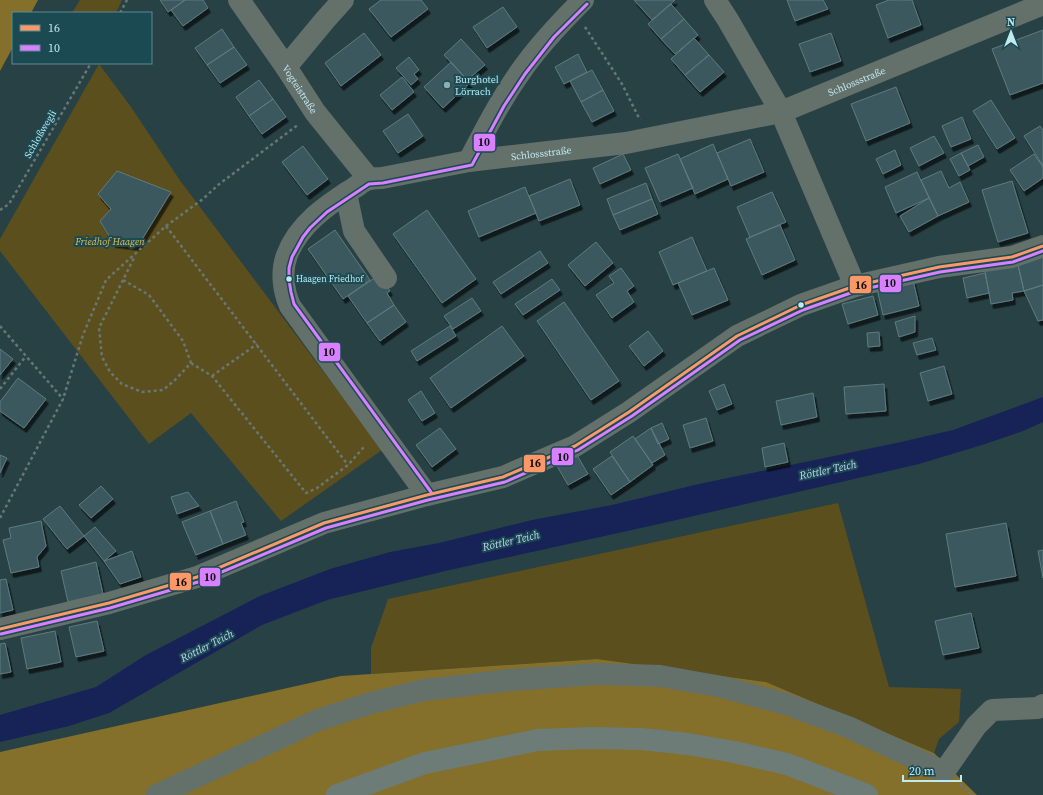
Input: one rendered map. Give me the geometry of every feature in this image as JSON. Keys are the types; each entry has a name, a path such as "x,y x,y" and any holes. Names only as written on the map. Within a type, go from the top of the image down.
{"highway":[{"path":"337,795 426,762 538,740 591,738 641,739 688,744 734,752 787,764 867,795"}],"street":[{"path":"239,0 286,67"},
{"name":"Vogteistraße","path":"344,0 325,20 286,67 316,112 369,179"},
{"path":"715,0 781,112 855,286"},
{"name":"Schlossstraße","path":"427,495 290,306 285,295 284,268 287,256 293,243 311,220 321,211 369,179 382,178 469,160 626,143 781,112 1043,4"},
{"path":"469,160 488,123 520,71 556,27 578,5"},
{"path":"346,193 354,231 386,278"},
{"path":"0,629 109,603 198,577 324,523 427,495 503,477 575,446 629,412 737,336 801,305 855,286 939,267 1012,257 1043,246"},
{"path":"157,795 318,720 371,703 424,690 511,680 597,674 660,676 722,687 786,704 848,727 944,772 976,726 992,710 1041,706"}],"path":[{"path":"121,12 127,0"},
{"path":"578,5 622,84 643,125 648,139"},
{"name":"Schloßwegli","path":"0,210 9,204 90,64"},
{"path":"0,518 63,399 83,334 106,280 166,226 203,199 224,180 316,112"},
{"path":"166,226 348,465"},
{"path":"136,253 99,328 102,357 110,372 122,384 142,392 163,390 175,380 190,363"},
{"path":"123,280 148,295 183,341 190,363 212,376 306,493 317,488 348,465 364,447"},
{"path":"0,326 63,399"},
{"path":"212,376 257,344"},
{"path":"0,389 26,356"}],"green space":[{"path":"80,0 122,0 116,12 73,12"},
{"name":"Friedhof Haagen","path":"99,64 131,107 179,179 382,450 281,521 191,413 149,444 0,251 0,239"},
{"path":"838,503 889,687 961,689 959,722 939,739 934,753 766,682 597,659 371,674 371,648 388,599"}],"shaded area":[{"path":"0,0 38,0 32,12 12,12 12,49 0,71"},
{"path":"597,659 766,682 934,753 977,795 0,795 0,752 341,676"}],"water":[{"name":"Röttler Teich","path":"1043,397 1043,422 1023,431 982,445 919,464 659,524 445,571 327,600 262,625 109,713 69,726 0,742 0,715 96,687 146,655 260,596 330,569 390,552 439,543 532,520 612,505 699,484 953,430"}],"building":[{"path":"160,0 185,0 168,12"},
{"path":"185,0 203,0 208,8 183,26 171,10"},
{"path":"381,0 421,0 428,9 391,37 369,9"},
{"path":"634,0 675,0 652,20"},
{"path":"787,0 823,0 828,9 795,21"},
{"path":"889,0 912,0 921,25 888,38 876,5"},
{"path":"671,4 684,19 661,39 648,24"},
{"path":"503,7 517,27 487,48 473,27"},
{"path":"684,19 698,35 675,54 661,39"},
{"path":"222,29 234,47 207,65 195,48"},
{"path":"1043,30 1043,83 1010,95 992,49"},
{"path":"364,33 381,55 341,86 325,63"},
{"path":"831,33 841,61 810,72 799,44"},
{"path":"694,38 709,55 685,75 671,59"},
{"path":"461,39 485,65 467,80 444,55"},
{"path":"234,47 247,65 220,83 207,65"},
{"path":"578,54 587,72 564,84 555,67"},
{"path":"709,55 724,72 700,92 685,75"},
{"path":"409,57 419,70 414,74 418,79 411,85 396,68"},
{"name":"Burghotel Lörrach","path":"451,62 470,83 443,108 424,87"},
{"path":"592,70 603,90 581,102 570,81"},
{"path":"402,77 414,92 392,110 380,95"},
{"path":"259,80 273,99 249,116 236,97"},
{"path":"896,87 910,123 866,141 851,104"},
{"path":"603,90 614,111 592,122 581,102"},
{"path":"273,99 286,117 262,134 249,116"},
{"path":"991,100 1015,138 997,149 973,111"},
{"path":"408,114 423,136 398,153 383,131"},
{"path":"962,117 971,139 951,147 942,126"},
{"path":"1040,126 1043,130 1043,166 1024,136"},
{"path":"934,136 944,153 919,166 910,148"},
{"path":"750,139 764,172 731,186 717,153"},
{"path":"713,144 728,179 695,194 680,159"},
{"path":"978,145 984,157 968,166 961,153"},
{"path":"303,146 328,179 307,195 282,162"},
{"path":"895,150 901,165 883,174 876,159"},
{"path":"961,153 970,170 959,176 950,159"},
{"path":"623,154 631,170 600,184 593,168"},
{"path":"678,154 693,188 660,202 645,168"},
{"path":"1034,154 1043,167 1043,178 1024,191 1010,170"},
{"path":"117,171 171,192 138,246 113,243 100,221 111,209 98,194"},
{"path":"941,171 949,188 960,182 969,202 938,216 921,180"},
{"path":"917,172 929,198 896,213 885,187"},
{"path":"570,179 580,205 539,221 529,196"},
{"path":"1012,181 1028,233 998,242 982,190"},
{"path":"646,183 652,199 613,215 607,199"},
{"path":"525,187 536,213 479,237 468,211"},
{"path":"772,192 786,222 750,237 737,207"},
{"path":"929,198 938,216 909,232 900,216"},
{"path":"652,199 658,214 620,230 613,215"},
{"path":"427,210 476,279 442,303 393,234"},
{"path":"780,225 795,260 762,275 746,239"},
{"path":"335,230 370,280 343,299 308,249"},
{"path":"692,237 707,271 673,285 659,252"},
{"path":"596,242 613,263 585,286 568,265"},
{"path":"540,251 548,263 501,294 493,282"},
{"path":"1043,256 1043,285 1024,291 1018,265"},
{"path":"1018,265 1024,291 1012,293 1013,300 991,304 985,271"},
{"path":"621,268 634,286 627,291 634,302 612,318 596,295 614,283 609,276"},
{"path":"714,268 728,300 692,315 678,283"},
{"path":"985,273 989,293 967,298 963,278"},
{"path":"379,275 390,291 387,293 394,305 367,323 348,296"},
{"path":"552,279 560,290 523,315 515,304"},
{"path":"913,280 919,306 883,315 877,289"},
{"path":"1043,285 1043,320 1038,321 1024,291"},
{"path":"873,296 878,315 848,324 842,304"},
{"path":"472,298 481,311 453,329 444,316"},
{"path":"564,302 619,381 591,400 537,321"},
{"path":"394,305 406,322 380,341 367,323"},
{"path":"915,316 915,332 899,337 895,322"},
{"path":"450,326 456,336 417,361 411,351"},
{"path":"502,326 524,356 451,408 430,378"},
{"path":"648,331 663,351 644,366 629,346"},
{"path":"879,332 880,346 868,347 867,333"},
{"path":"932,338 936,350 917,355 913,343"},
{"path":"0,349 13,359 0,375"},
{"path":"944,366 952,394 928,401 920,373"},
{"path":"18,378 46,399 24,428 0,411 0,402"},
{"path":"724,384 732,404 717,410 709,391"},
{"path":"884,384 886,411 846,414 844,387"},
{"path":"421,391 435,413 422,421 408,400"},
{"path":"813,393 817,417 781,425 776,401"},
{"path":"706,418 713,441 690,448 683,425"},
{"path":"662,423 669,439 658,444 651,428"},
{"path":"440,428 456,449 432,467 416,445"},
{"path":"651,428 665,455 652,463 635,439"},
{"path":"633,436 653,465 630,482 610,452"},
{"path":"784,443 788,462 765,467 762,448"},
{"path":"0,455 7,458 0,473"},
{"path":"577,455 588,474 568,485 557,466"},
{"path":"612,456 630,482 611,495 593,469"},
{"path":"101,486 113,499 91,518 79,505"},
{"path":"188,492 199,506 177,514 171,497"},
{"path":"236,501 244,522 241,523 246,535 223,544 210,511"},
{"path":"60,506 84,536 67,549 43,519"},
{"path":"210,511 223,544 196,555 182,522"},
{"path":"41,521 46,546 37,557 39,567 11,573 3,540 11,538 9,528"},
{"path":"1006,523 1016,576 955,587 946,534"},
{"path":"95,527 116,551 104,561 84,536"},
{"path":"1043,550 1043,578 1038,551"},
{"path":"132,551 141,577 120,584 104,561"},
{"path":"96,562 103,594 68,602 61,571"},
{"path":"6,579 13,610 0,613 0,580"},
{"path":"971,613 979,648 943,655 935,621"},
{"path":"97,621 104,651 76,657 69,627"},
{"path":"55,631 61,662 27,669 21,638"},
{"path":"5,643 11,672 0,674 0,644"}],"transit line":[{"name":"10","path":"431,492 294,304 289,280 289,268 292,257 303,237 310,228 327,212 369,184 383,183 472,165 504,106 525,74 554,37 587,4"},
{"name":"16","path":"0,629 109,603 197,577 324,523 427,495 503,477 575,446 629,412 737,336 801,305 855,286 939,267 1012,257 1043,246"},
{"name":"10","path":"1,634 110,608 198,582 326,528 428,500 505,482 578,450 632,416 740,340 803,310 856,291 940,272 1013,262 1043,251"}],"place":[{"name":"Burghotel Lörrach","path":"447,85"},
{"name":"Haagen Friedhof","path":"289,279"}]}
